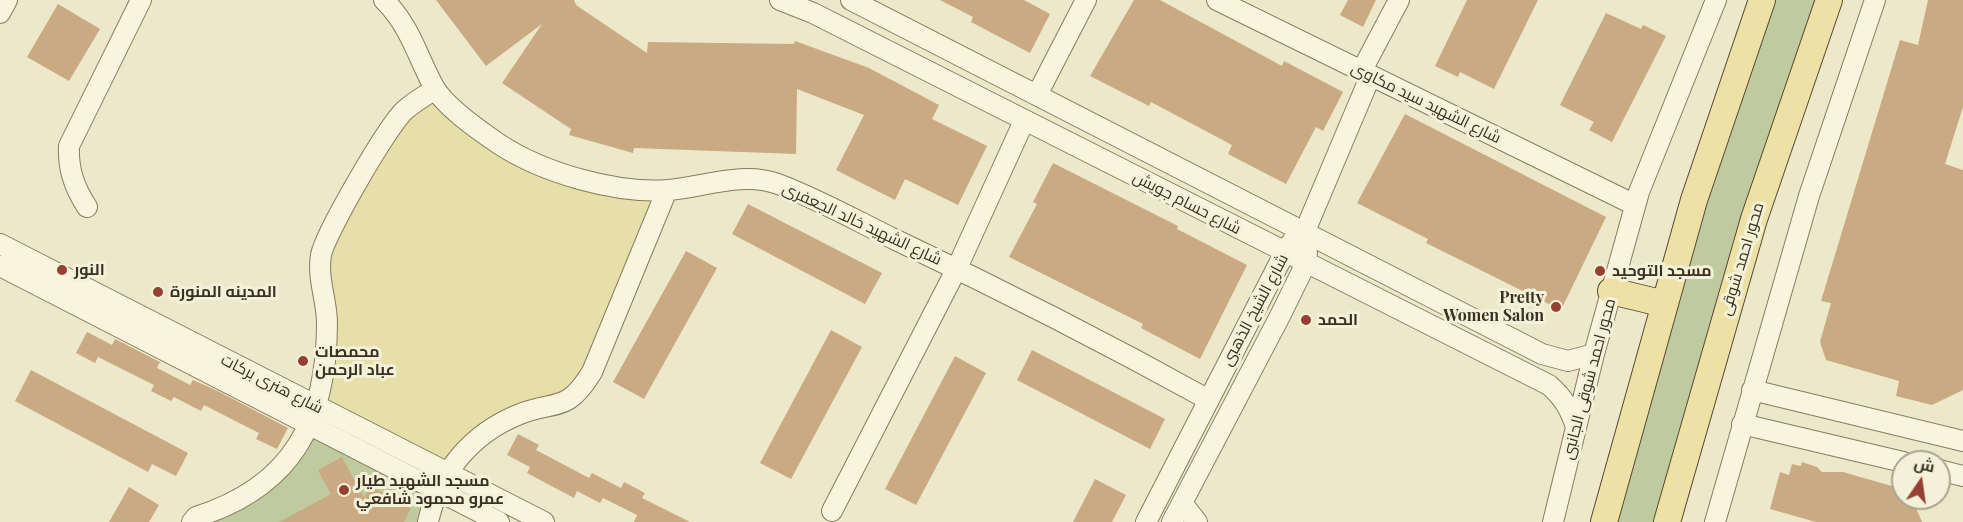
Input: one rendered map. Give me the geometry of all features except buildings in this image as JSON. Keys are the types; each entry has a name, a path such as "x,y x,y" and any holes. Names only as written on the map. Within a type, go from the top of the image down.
{"main road":[{"path":"1604,522 1694,200 1762,0"},
{"name":"محور احمد شوقى","path":"1667,522 1754,219 1829,0"},
{"path":"1611,291 1665,304"}],"street":[{"path":"0,13 7,0"},
{"path":"87,207 77,191 68,164 69,146 141,0"},
{"name":"شارع الشهيد خالد الجعفرى","path":"384,0 394,9 418,47 435,89 466,119 501,145 539,165 580,180 623,187 667,190 733,180 776,183 957,268 1209,400"},
{"name":"شارع حسام جويش","path":"780,0 813,13 1549,385 1562,396 1571,410 1576,427"},
{"name":"شارع حسام جويش","path":"851,0 1554,359 1575,360 1594,354"},
{"path":"1037,95 1086,0"},
{"name":"شارع الشهيد سيد مكاوى","path":"1217,0 1241,5 1366,74 1635,205"},
{"path":"1305,231 1366,74 1399,0"},
{"name":"محور احمد شوقى الجانبى","path":"1553,522 1594,354 1635,205 1716,0"},
{"path":"1715,522 1809,196 1875,0"},
{"path":"192,522 196,517 243,498 264,484 282,467 313,416 327,321 319,275 321,253 387,133 404,111 435,89"},
{"path":"832,511 957,268 1024,121"},
{"path":"428,522 442,482 472,443 496,424 523,413 552,407 568,400 582,387 592,372 667,190"},
{"name":"شارع الشيخ الذهبى","path":"1146,522 1285,252 1293,240 1305,231"},
{"name":"شارع الشيخ الذهبى","path":"1172,522 1306,263 1305,231"},
{"name":"شارع هنرى بركات","path":"0,244 313,416"},
{"name":"شارع هنرى بركات","path":"0,266 313,416 442,482 544,522"},
{"path":"1752,390 1963,441"},
{"path":"1742,424 1891,459"},
{"name":"شارع هنرى بركات","path":"442,482 499,522"},
{"path":"1182,503 1197,522"}],"green space":[{"path":"1762,0 1829,0 1668,522 1604,522"},
{"path":"310,426 437,490 428,522 192,522 243,498"}],"sand":[{"path":"435,89 539,165 667,190 582,387 523,413 447,473 316,407 319,275 387,133"}],"place":[{"name":"النور","path":"62,270"},
{"name":"مسجد التوحيد","path":"1600,271"},
{"name":"المدينه المنورة","path":"158,292"},
{"name":"Pretty Women Salon","path":"1556,307"},
{"name":"الحمد","path":"1306,320"},
{"name":"محمصات عباد الرحمن","path":"303,361"},
{"name":"مسجد الشهيد طيار عمرو محمود شافعي","path":"344,490"}]}
